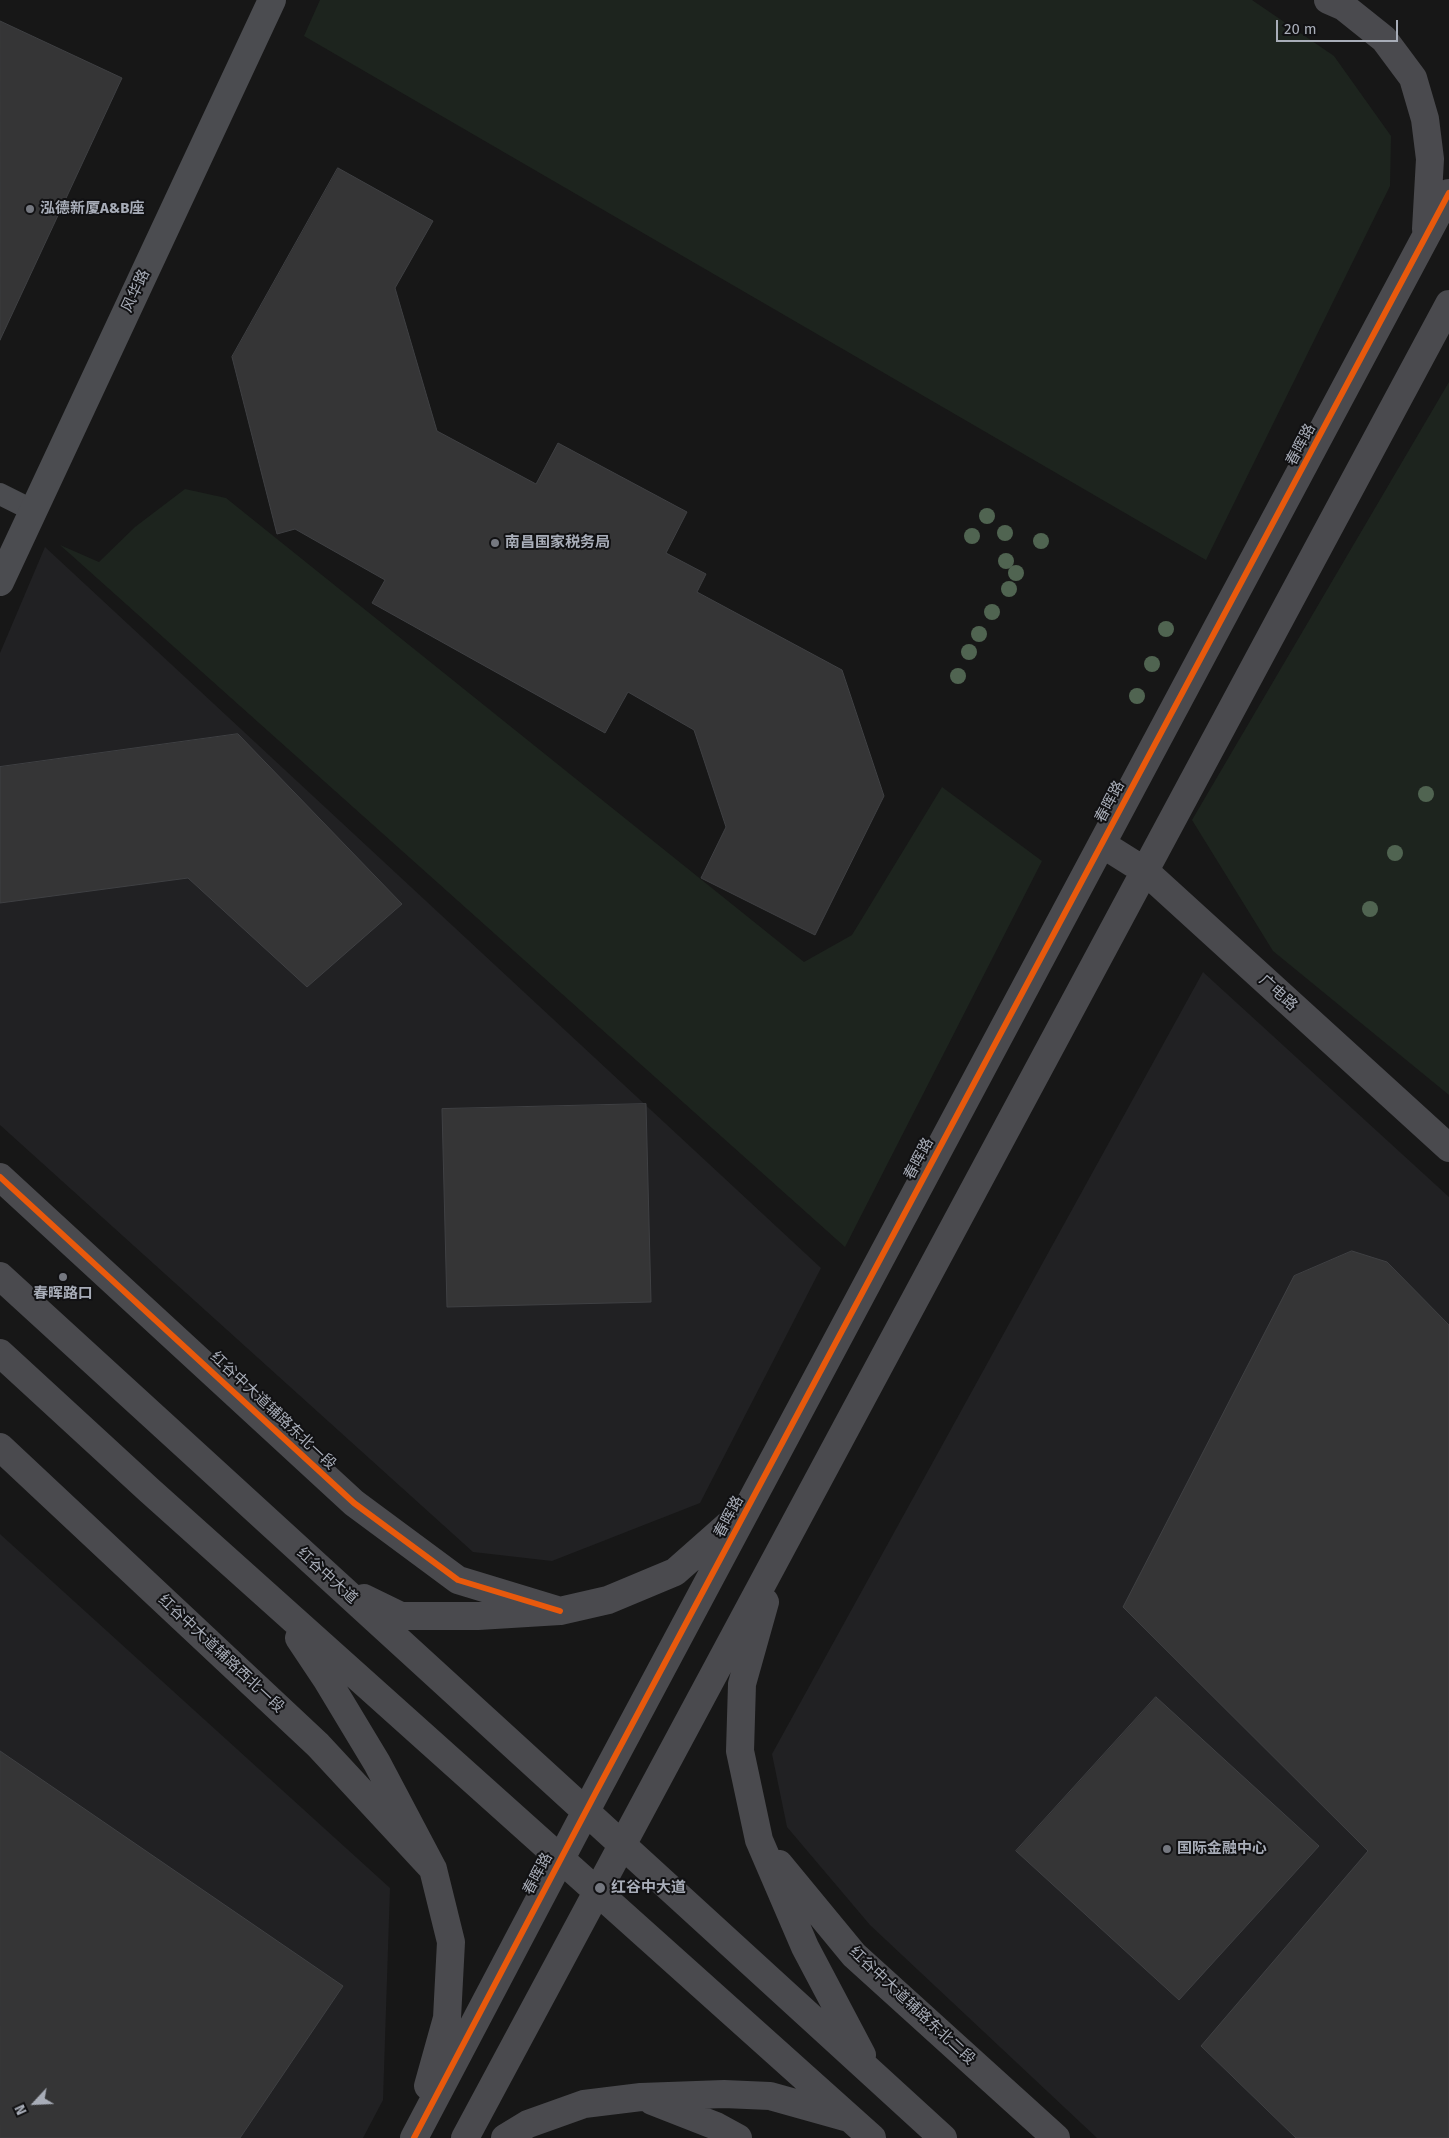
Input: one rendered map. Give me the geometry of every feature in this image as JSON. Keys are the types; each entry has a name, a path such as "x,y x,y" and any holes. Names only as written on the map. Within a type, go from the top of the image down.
{"street":[{"name":"风华路","path":"0,582 272,0"},
{"path":"1328,0 1344,7 1384,39 1413,78 1425,119 1430,159 1426,238"},
{"name":"春晖路","path":"414,2138 560,1859 1449,193"},
{"path":"465,2138 1449,304"},
{"name":"广电路","path":"1102,844 1145,871 1449,1148"},
{"name":"红谷中大道辅路东北一段","path":"0,1177 354,1503 458,1580 560,1612"},
{"name":"红谷中大道","path":"0,1276 943,2138"},
{"path":"0,1353 276,1604 872,2138"},
{"name":"红谷中大道辅路西北一段","path":"0,1447 318,1745 433,1869"},
{"path":"339,1586 401,1616 478,1616 560,1612 608,1600 675,1572 749,1506"},
{"path":"779,1552 742,1684 740,1750 759,1840 805,1947 872,2074"},
{"path":"276,1604 327,1680 372,1755 433,1869 451,1942 448,2018 414,2138"},
{"name":"红谷中大道辅路东北二段","path":"759,1840 854,1955 1056,2138"},
{"path":"505,2138 528,2124 584,2104 641,2097 724,2094 770,2096 850,2118"},
{"path":"641,2097 716,2126 738,2138"}],"lane":[{"path":"0,494 34,510"}],"shaded area":[{"path":"320,0 1252,0 1334,56 1391,136 1390,186 1206,560 304,36"},
{"path":"1449,382 1449,1095 1273,951 1192,820"},
{"path":"185,489 226,498 804,962 852,935 942,787 1042,861 845,1247 60,545 99,562 135,527"},
{"path":"45,547 821,1268 700,1503 552,1561 473,1552 0,1125 0,653"},
{"path":"1203,972 1449,1197 1449,2138 1097,2138 870,1925 787,1827 772,1754"},
{"path":"0,1534 390,1888 383,2100 363,2138 0,2138"}],"building":[{"name":"泓德新厦A&B座","path":"0,21 122,78 0,340"},
{"name":"南昌国家税务局","path":"338,168 433,221 395,288 437,431 536,484 558,443 687,512 666,553 706,574 697,592 842,670 884,796 815,935 701,878 726,827 694,730 628,692 605,733 372,603 385,580 295,529 277,534 232,357"},
{"path":"238,734 402,904 307,987 188,878 0,903 0,767"},
{"path":"646,1104 651,1302 447,1307 442,1109"},
{"path":"1352,1251 1387,1262 1449,1325 1449,2138 1296,2138 1201,2046 1368,1851 1123,1607 1294,1276"},
{"name":"国际金融中心","path":"1156,1697 1319,1846 1179,2000 1016,1851"},
{"path":"0,1751 343,1986 240,2138 0,2138"}],"cycle path":[{"path":"414,2138 596,1792 1449,193"},
{"path":"0,1177 354,1503 458,1580 560,1611"}],"place":[{"name":"泓德新厦A&B座","path":"30,209"},
{"name":"南昌国家税务局","path":"495,543"},
{"name":"春晖路口","path":"63,1277"},
{"name":"国际金融中心","path":"1167,1849"},
{"name":"红谷中大道","path":"600,1888"}]}
